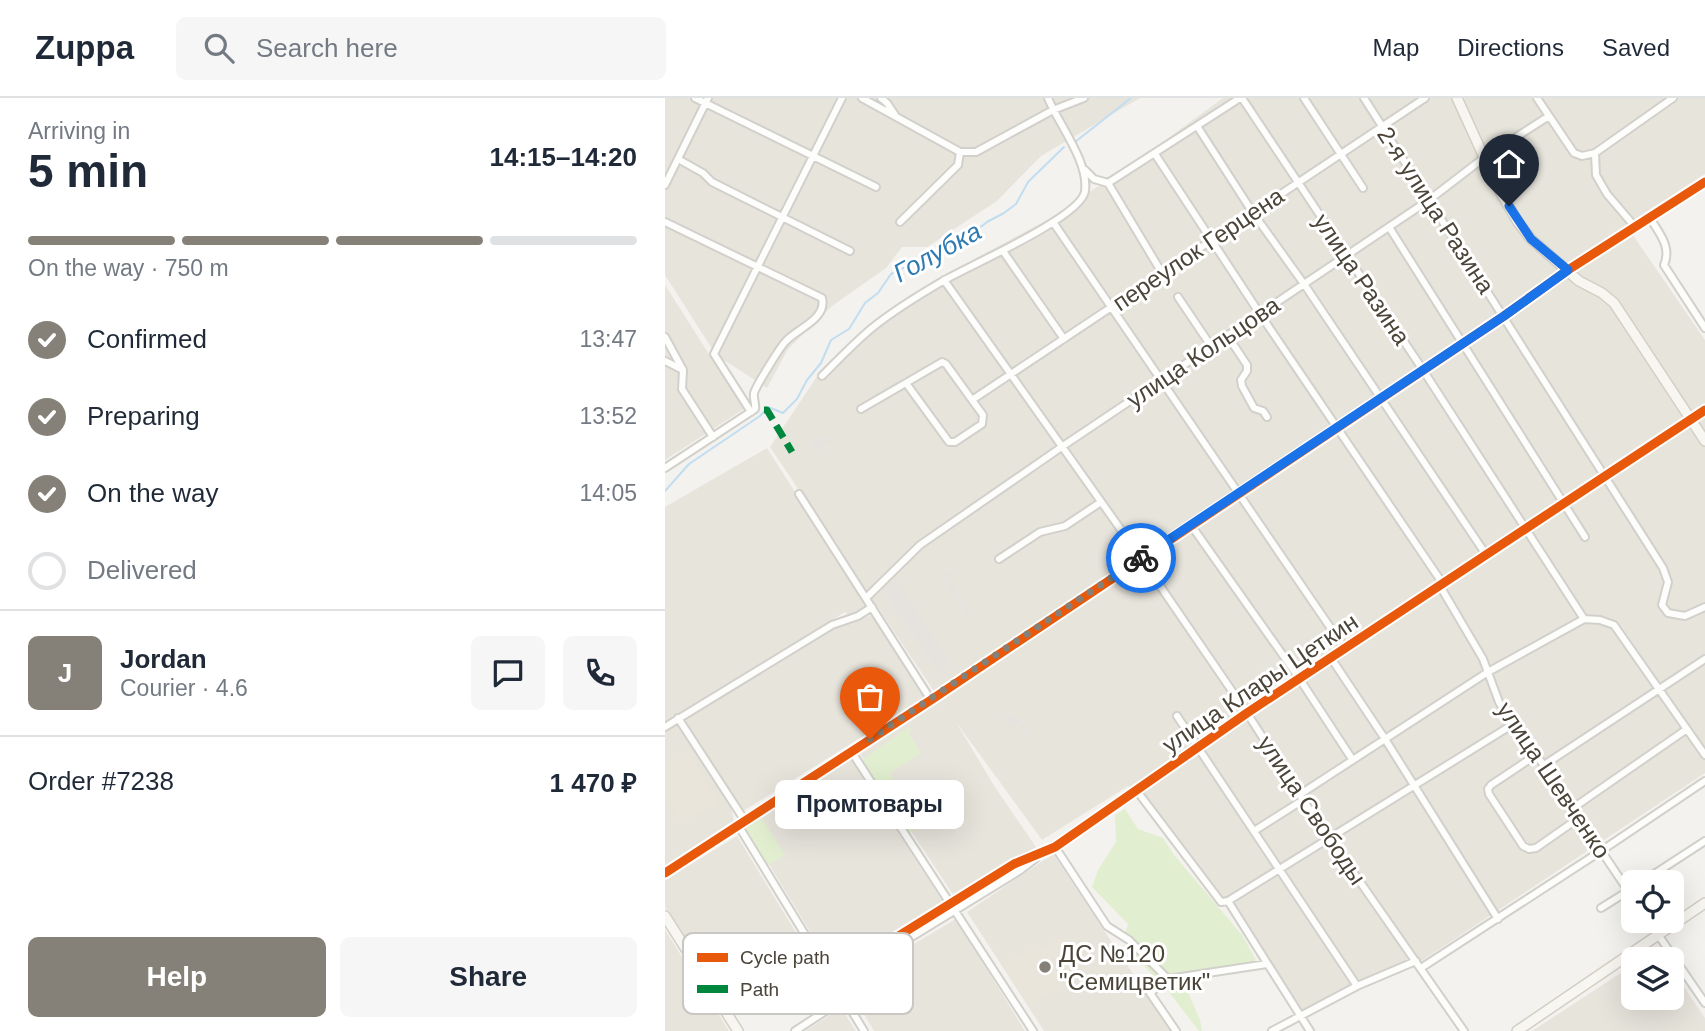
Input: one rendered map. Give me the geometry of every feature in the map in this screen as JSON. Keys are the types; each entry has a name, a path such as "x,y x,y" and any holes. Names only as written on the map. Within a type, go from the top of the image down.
{"street":[{"path":"695,98 706,100 876,187"},
{"path":"751,412 714,354 842,98"},
{"path":"862,98 960,152 976,152 1053,110 1084,98"},
{"path":"881,98 895,116"},
{"path":"1048,98 1083,168 1094,179 1108,183 1162,273"},
{"path":"1108,183 1241,98"},
{"name":"улица Разина","path":"1241,98 1423,370 1584,619"},
{"name":"2-я улица Разина","path":"1304,98 1363,188"},
{"name":"2-я улица Разина","path":"1364,98 1663,568 1668,582 1662,605 1668,613 1685,616 1705,607"},
{"name":"переулок Герцена","path":"972,400 1425,98"},
{"path":"1457,98 1499,190 1518,222 1531,239 1579,281 1614,303 1705,441"},
{"path":"1537,98 1574,153 1582,156 1595,153 1673,98"},
{"path":"665,184 706,100"},
{"name":"улица Кольцова","path":"866,598 920,545 1429,201 1485,157 1549,116"},
{"path":"1197,127 1486,556"},
{"path":"899,222 958,165 960,152"},
{"path":"1595,153 1596,175 1607,194 1636,228"},
{"name":"улица Шевченко","path":"1155,154 1441,585 1488,672 1507,715 1621,878"},
{"path":"678,159 703,173 712,182 850,251"},
{"path":"822,376 873,328 944,280 1003,251 1053,222 1080,201 1085,194 1083,168"},
{"path":"665,873 931,700 1504,316 1568,270 1703,187"},
{"path":"1650,218 1666,244 1668,256 1664,265 1705,328"},
{"path":"665,222 824,301 822,309 800,332 787,339 755,389 757,406 665,468"},
{"path":"1053,222 1345,649"},
{"path":"1389,227 1585,537"},
{"path":"1003,251 1063,339"},
{"name":"улица Свободы","path":"944,280 1141,558 1301,797 1464,1031"},
{"path":"1178,297 1211,346"},
{"path":"1227,335 1247,365 1247,371 1241,380 1242,386 1254,408 1263,411 1267,417"},
{"path":"665,337 684,370 682,389 713,437"},
{"path":"665,361 684,370"},
{"path":"861,409 942,362 947,364 983,415 982,424 955,442 949,442 906,383"},
{"name":"улица Клары Цеткин","path":"903,933 1014,864 1055,847 1299,678 1705,410"},
{"path":"799,494 931,700"},
{"path":"999,559 1040,532 1065,526 1101,502"},
{"path":"1191,525 1299,678 1352,759"},
{"path":"665,727 832,625 858,616 872,607"},
{"path":"1254,831 1352,759 1488,672 1584,619 1600,620 1614,625 1705,755"},
{"path":"1331,658 1385,738 1498,919"},
{"path":"1543,765 1705,659"},
{"path":"1177,716 1357,986"},
{"path":"678,718 805,933"},
{"path":"1137,791 1221,902 1228,901 1515,723"},
{"path":"1573,808 1687,729"},
{"path":"851,751 1033,1031"},
{"path":"1537,755 1488,789 1523,846 1536,848 1579,818"},
{"path":"1421,968 1705,781"},
{"path":"1660,870 1705,841"},
{"path":"1055,847 1107,926 1129,940 1168,979"},
{"path":"913,937 1019,871 1039,854"},
{"path":"1601,908 1621,896"},
{"path":"1228,901 1310,1031"},
{"path":"1517,1031 1705,904"},
{"path":"665,916 683,944"},
{"path":"1658,935 1705,1003"},
{"path":"1272,1031 1299,1014 1416,961"},
{"path":"1176,1031 1150,993 1168,979 1267,964"},
{"path":"728,1014 739,1031"},
{"path":"795,1031 821,1014"},
{"path":"853,1014 864,1031"}],"shaded area":[{"path":"665,98 1140,98 1041,156 997,201 927,247 902,247 886,268 832,306 788,349 767,388 716,355 665,275"},
{"path":"1223,98 1705,98 1705,174 1626,225 1705,340 1705,773 1420,962 1300,1016 1238,914 1128,786 1042,840 956,722 993,784 1036,847 956,899 859,752 940,700 770,447 822,369 869,325 935,280 1051,218"},
{"path":"665,285 744,409 665,460"},
{"path":"827,434 832,442 815,452 810,444"},
{"path":"767,448 867,605 849,616 845,612 665,723 665,507"},
{"path":"954,569 956,572 948,578 970,612 967,614 943,577"},
{"path":"897,579 952,664 942,670 944,674 941,676 882,589"},
{"path":"872,615 926,697 743,811 682,721 833,628"},
{"path":"1011,713 1016,719 1019,717 1030,732 1027,735 1018,723 1011,728 1007,721 1004,723 1002,720"},
{"path":"677,723 731,807 734,822 665,867 665,731"},
{"path":"687,751 718,802 682,824 665,797 665,765"},
{"path":"850,758 943,902 894,933 811,933 747,828"},
{"path":"737,836 796,933 683,935 665,907 665,880"},
{"path":"1053,854 1171,1031 1044,1031 967,912"},
{"path":"956,919 1025,1031 874,1031 864,1014 913,1014 913,944"},
{"path":"665,930 683,958 683,1014 718,1014 729,1031 665,1031"},
{"name":"ДС №120 \"Семицветик\"","path":"1064,935 1084,970 1030,1005 1004,964 1035,947 1038,953"},
{"path":"1621,973 1621,1010 1684,1010 1684,987 1705,1018 1705,1031 1532,1031"},
{"path":"832,1014 845,1014 856,1031 805,1031"}],"green space":[{"path":"910,726 910,736 921,753 890,773 911,807 916,829 909,834 862,760"},
{"path":"1125,809 1138,829 1163,838 1174,855 1242,935 1256,960 1248,965 1191,981 1186,988 1202,1031 1199,1031 1172,996 1132,953 1125,935 1128,924 1092,887 1098,870 1116,842 1115,815"},
{"path":"761,817 785,855 768,865 745,827"}],"waterway":[{"name":"Голубка","path":"1075,142 1131,98"},
{"name":"Голубка","path":"665,491 689,464 760,416 768,407 783,413 797,399 807,380 821,363 831,340 849,329 865,303 878,293 891,274 959,244 987,222 1004,213 1016,204 1028,182 1064,147"}],"marked path":[{"path":"764,410 767,410 792,452"}],"cycle path":[{"path":"665,873 931,700 1504,316 1568,270 1705,182"},
{"path":"903,933 1014,864 1055,847 1247,713 1705,410"}],"way so far":[{"path":"870,739 1141,558"}],"place":[{"name":"Промтовары","path":"870,739"},
{"name":"ДС №120 \"Семицветик\"","path":"1045,967"}],"route":[{"path":"1141,558 1504,316 1568,270 1531,239 1509,206"}]}
